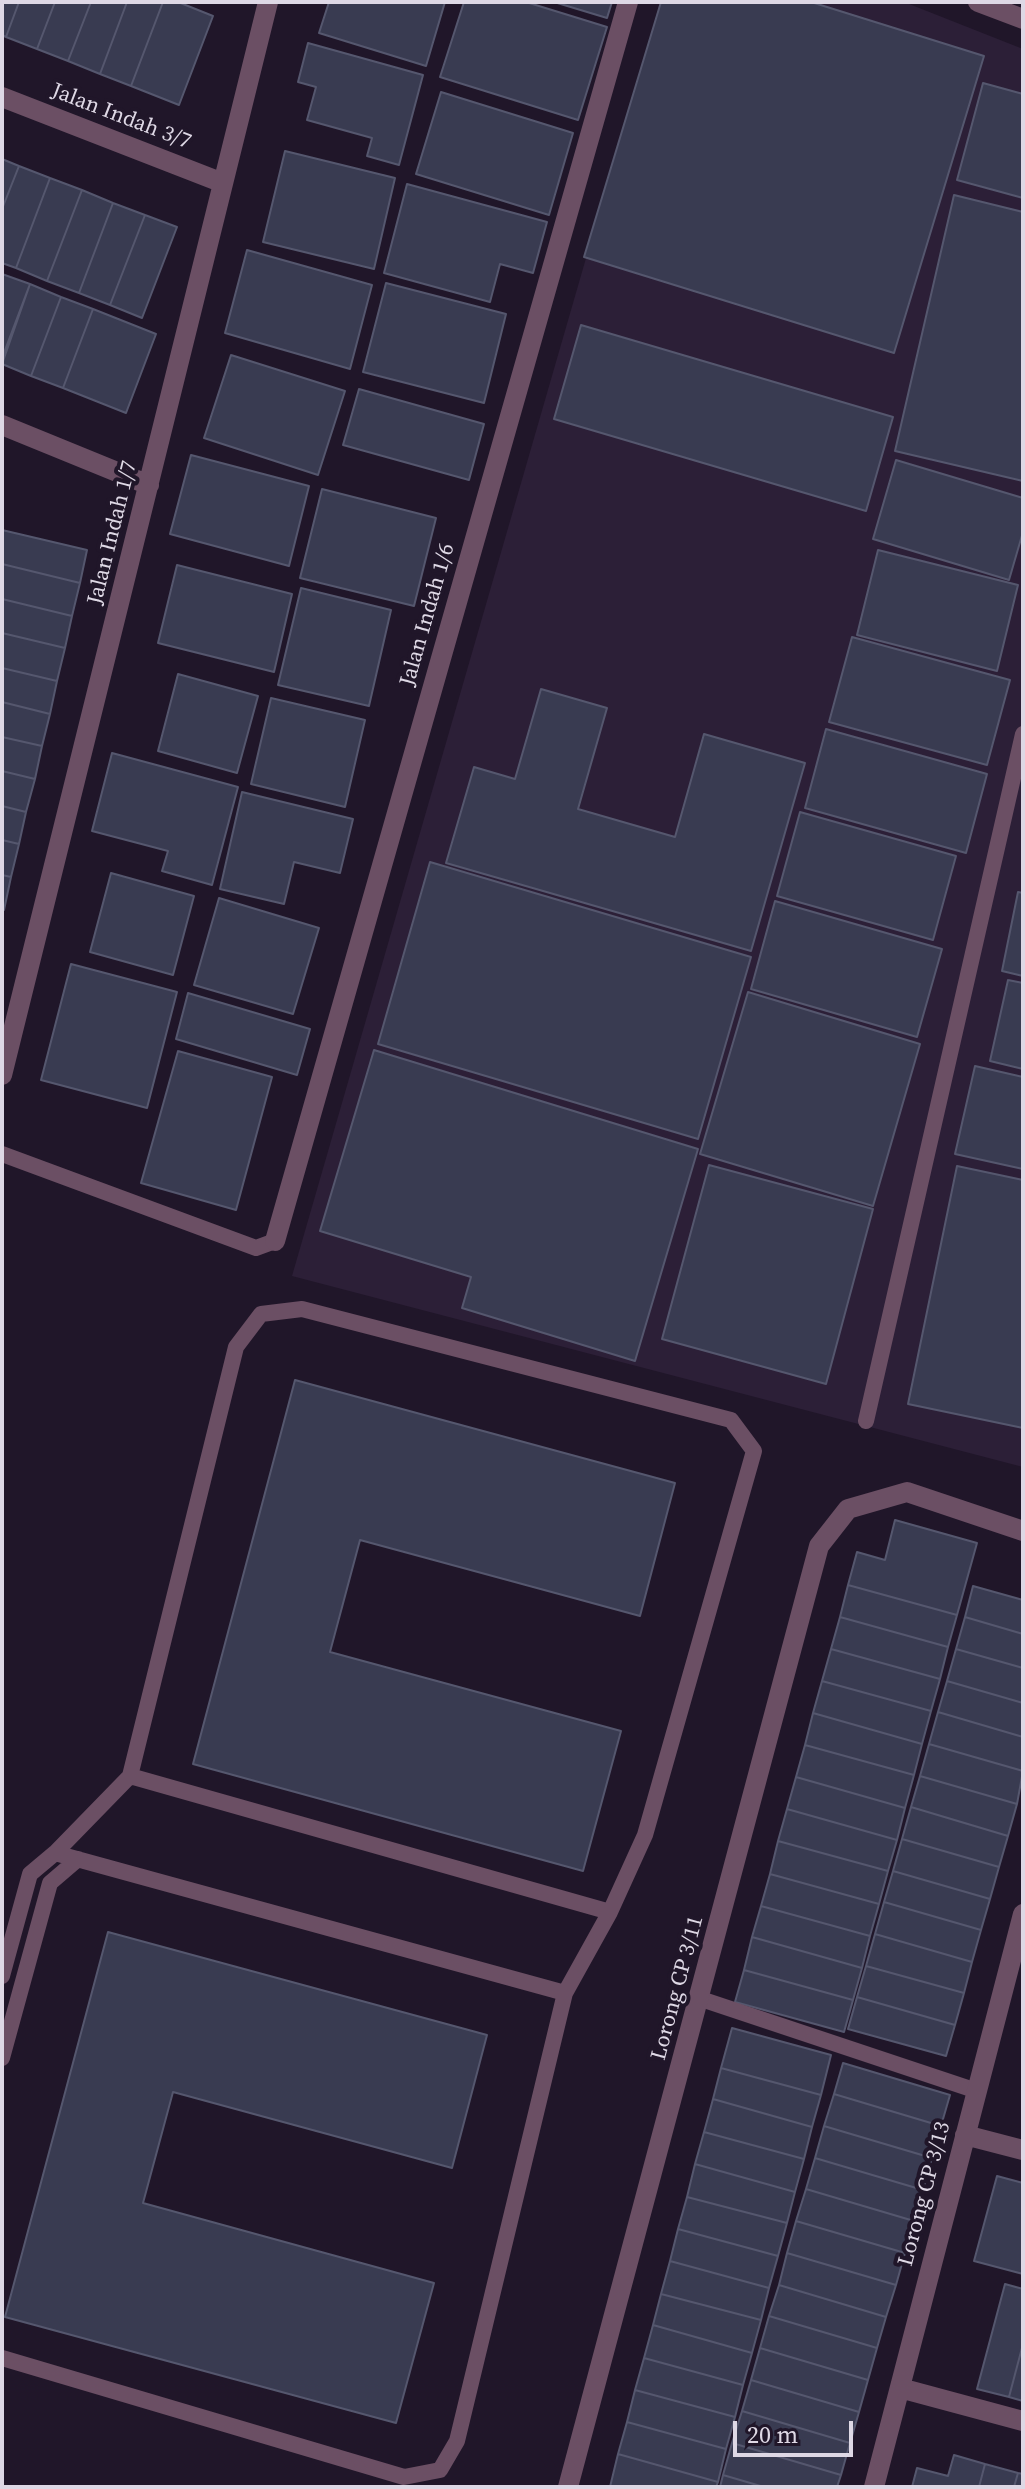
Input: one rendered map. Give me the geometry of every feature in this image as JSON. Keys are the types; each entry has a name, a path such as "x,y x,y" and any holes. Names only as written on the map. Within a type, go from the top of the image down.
{"street":[{"name":"Jalan Indah 1/7","path":"2,1075 268,2"},
{"name":"Jalan Indah 1/6","path":"275,1241 628,2"},
{"path":"978,2 1023,19"},
{"name":"Jalan Indah 3/7","path":"2,97 223,183"},
{"path":"2,425 149,485"},
{"name":"Lorong CP 3/11","path":"568,2487 701,1999 819,1546 848,1509 907,1492 1023,1531"},
{"name":"Lorong CP 3/13","path":"874,2487 1023,1914"},
{"path":"965,2135 1023,2150"},
{"path":"900,2388 1023,2421"}],"lane":[{"path":"866,1421 1023,734"},
{"path":"2,1154 256,1248 275,1241"},
{"path":"2,1976 30,1874 55,1853 130,1776 236,1347 261,1314 302,1309 731,1420 754,1451 645,1835 610,1912 565,1993 457,2441 440,2470 404,2477 2,2358"},
{"path":"130,1776 610,1912"},
{"path":"55,1853 565,1993"},
{"path":"2,2058 50,1883 78,1859"},
{"path":"701,1999 977,2091"}],"shaded area":[{"path":"660,2 904,2 1023,49 1023,1467 292,1276"}],"building":[{"path":"2,2 19,2 6,37 2,35"},
{"path":"19,2 55,2 37,49 6,37"},
{"path":"55,2 91,2 68,61 37,49"},
{"path":"91,2 127,2 100,74 68,61"},
{"path":"127,2 163,2 131,86 100,74"},
{"path":"163,2 178,2 213,16 179,105 131,86"},
{"path":"329,2 445,2 426,66 319,33"},
{"path":"464,2 526,2 607,27 578,120 440,77"},
{"path":"554,2 612,2 607,18"},
{"path":"661,2 811,2 984,56 894,353 584,257"},
{"path":"308,43 423,75 399,165 367,156 372,138 307,120 316,87 298,82"},
{"path":"983,83 1023,94 1023,198 957,180"},
{"path":"441,92 573,133 549,215 416,174"},
{"path":"285,151 395,178 374,269 263,242"},
{"path":"2,159 19,166 2,209"},
{"path":"19,166 50,178 16,268 2,263 2,209"},
{"path":"50,178 82,190 47,281 16,268"},
{"path":"407,184 547,222 533,273 500,264 490,302 384,273"},
{"path":"82,190 113,203 79,293 47,281"},
{"path":"954,195 1023,212 1023,481 895,451"},
{"path":"113,203 145,215 110,305 79,293"},
{"path":"145,215 177,227 142,318 110,305"},
{"path":"247,250 372,285 350,369 225,333"},
{"path":"2,274 30,284 2,358"},
{"path":"386,283 506,314 484,403 363,372"},
{"path":"30,284 61,297 31,376 2,364"},
{"path":"61,297 93,309 63,388 31,376"},
{"path":"93,309 156,334 126,413 63,388"},
{"path":"581,325 893,417 866,511 554,419"},
{"path":"231,355 345,391 318,475 204,438"},
{"path":"359,389 484,424 469,480 343,445"},
{"path":"191,455 309,486 289,566 170,534"},
{"path":"896,460 1023,498 1023,532 1009,580 873,539"},
{"path":"322,489 436,518 414,606 300,578"},
{"path":"2,530 87,550 80,583 2,564"},
{"path":"878,550 1018,585 997,671 857,635"},
{"path":"2,564 80,583 72,616 2,599"},
{"path":"177,565 292,594 274,672 158,643"},
{"path":"301,588 391,610 369,706 278,685"},
{"path":"2,599 72,616 65,648 2,633"},
{"path":"2,633 65,648 57,681 2,668"},
{"path":"852,637 1010,680 987,765 829,722"},
{"path":"2,668 57,681 50,714 2,702"},
{"path":"178,674 258,696 237,773 158,751"},
{"path":"541,689 607,708 578,809 675,837 704,734 805,763 751,951 446,863 474,767 515,779"},
{"path":"271,698 365,720 345,807 251,784"},
{"path":"2,702 50,714 42,746 2,737"},
{"path":"826,729 987,774 966,853 805,808"},
{"path":"2,737 42,746 35,779 2,771"},
{"path":"112,753 238,787 212,885 162,871 168,851 92,831"},
{"path":"2,771 35,779 26,812 2,806"},
{"path":"242,792 353,819 340,873 294,862 284,904 220,889"},
{"path":"2,806 26,812 19,844 2,840"},
{"path":"800,812 956,856 933,940 777,896"},
{"path":"2,840 19,844 11,877 2,875"},
{"path":"430,862 751,957 698,1139 378,1044"},
{"path":"111,873 194,896 173,975 90,952"},
{"path":"2,875 11,877 4,910 2,910"},
{"path":"1018,892 1023,893 1023,976 1002,971"},
{"path":"219,898 319,928 293,1014 194,985"},
{"path":"775,901 942,949 917,1037 751,989"},
{"path":"71,964 177,992 147,1108 41,1080"},
{"path":"1008,980 1023,983 1023,1069 990,1061"},
{"path":"748,992 920,1044 873,1206 700,1154"},
{"path":"188,993 310,1029 297,1075 176,1039"},
{"path":"374,1050 698,1149 635,1361 462,1308 471,1277 320,1231"},
{"path":"178,1051 272,1077 236,1210 141,1183"},
{"path":"975,1066 1023,1077 1023,1169 955,1154"},
{"path":"709,1165 873,1209 826,1384 662,1339"},
{"path":"957,1166 1023,1180 1023,1428 908,1404"},
{"path":"295,1380 675,1483 640,1616 360,1540 330,1652 621,1731 583,1871 193,1764"},
{"path":"895,1520 977,1543 957,1615 848,1585 857,1552 885,1560"},
{"path":"848,1585 957,1615 948,1647 840,1617"},
{"path":"973,1586 1023,1600 1023,1634 965,1617"},
{"path":"840,1617 948,1647 940,1679 831,1649"},
{"path":"965,1617 1023,1634 1023,1668 956,1649"},
{"path":"831,1649 940,1679 931,1711 822,1681"},
{"path":"956,1649 1023,1668 1023,1703 947,1681"},
{"path":"822,1681 931,1711 922,1744 813,1713"},
{"path":"947,1681 1023,1703 1023,1737 938,1712"},
{"path":"938,1712 1023,1737 1023,1771 929,1744"},
{"path":"813,1713 922,1744 914,1775 805,1745"},
{"path":"929,1744 1023,1771 1017,1804 920,1776"},
{"path":"805,1745 914,1775 905,1808 796,1777"},
{"path":"920,1776 1017,1804 1008,1836 911,1807"},
{"path":"796,1777 905,1808 897,1840 787,1809"},
{"path":"911,1807 1008,1836 999,1867 902,1839"},
{"path":"787,1809 897,1840 888,1871 778,1841"},
{"path":"902,1839 999,1867 990,1899 893,1871"},
{"path":"778,1841 888,1871 879,1904 770,1874"},
{"path":"893,1871 990,1899 981,1930 884,1902"},
{"path":"770,1874 879,1904 870,1936 761,1906"},
{"path":"884,1902 981,1930 972,1962 875,1934"},
{"path":"761,1906 870,1936 862,1968 752,1937"},
{"path":"108,1932 487,2035 452,2168 173,2092 143,2203 434,2283 396,2423 5,2317"},
{"path":"875,1934 972,1962 964,1993 866,1966"},
{"path":"752,1937 862,1968 853,2000 744,1970"},
{"path":"866,1966 964,1993 955,2025 857,1997"},
{"path":"744,1970 853,2000 844,2032 735,2002"},
{"path":"857,1997 955,2025 946,2056 848,2029"},
{"path":"732,2028 831,2055 821,2095 721,2068"},
{"path":"843,2063 950,2095 941,2126 834,2094"},
{"path":"721,2068 821,2095 812,2127 713,2099"},
{"path":"834,2094 941,2126 932,2158 824,2126"},
{"path":"713,2099 812,2127 804,2159 704,2132"},
{"path":"824,2126 932,2158 923,2190 815,2158"},
{"path":"704,2132 804,2159 795,2192 695,2164"},
{"path":"815,2158 923,2190 914,2221 806,2189"},
{"path":"695,2164 795,2192 787,2223 687,2197"},
{"path":"997,2176 1023,2183 1023,2274 974,2261"},
{"path":"806,2189 914,2221 905,2253 796,2221"},
{"path":"687,2197 787,2223 778,2256 678,2229"},
{"path":"796,2221 905,2253 896,2285 787,2253"},
{"path":"678,2229 778,2256 769,2288 670,2261"},
{"path":"787,2253 896,2285 886,2317 779,2285"},
{"path":"670,2261 769,2288 761,2320 661,2294"},
{"path":"1005,2284 1023,2289 1023,2344 1009,2397 977,2389"},
{"path":"779,2285 886,2317 877,2348 769,2316"},
{"path":"661,2294 761,2320 752,2353 653,2325"},
{"path":"769,2316 877,2348 868,2380 760,2348"},
{"path":"653,2325 752,2353 743,2385 644,2358"},
{"path":"1023,2344 1023,2401 1009,2397"},
{"path":"760,2348 868,2380 859,2412 751,2380"},
{"path":"644,2358 743,2385 735,2417 635,2390"},
{"path":"751,2380 859,2412 850,2443 742,2411"},
{"path":"635,2390 735,2417 726,2449 627,2422"},
{"path":"742,2411 850,2443 841,2475 732,2443"},
{"path":"627,2422 726,2449 718,2482 618,2454"},
{"path":"732,2443 841,2475 837,2487 764,2487 723,2475"},
{"path":"618,2454 718,2482 716,2487 610,2487"},
{"path":"954,2455 985,2464 979,2487 912,2487 917,2468 948,2476"},
{"path":"985,2464 1018,2473 1014,2487 979,2487"},
{"path":"1018,2473 1023,2474 1023,2487 1014,2487"},
{"path":"723,2475 764,2487 720,2487"}]}
